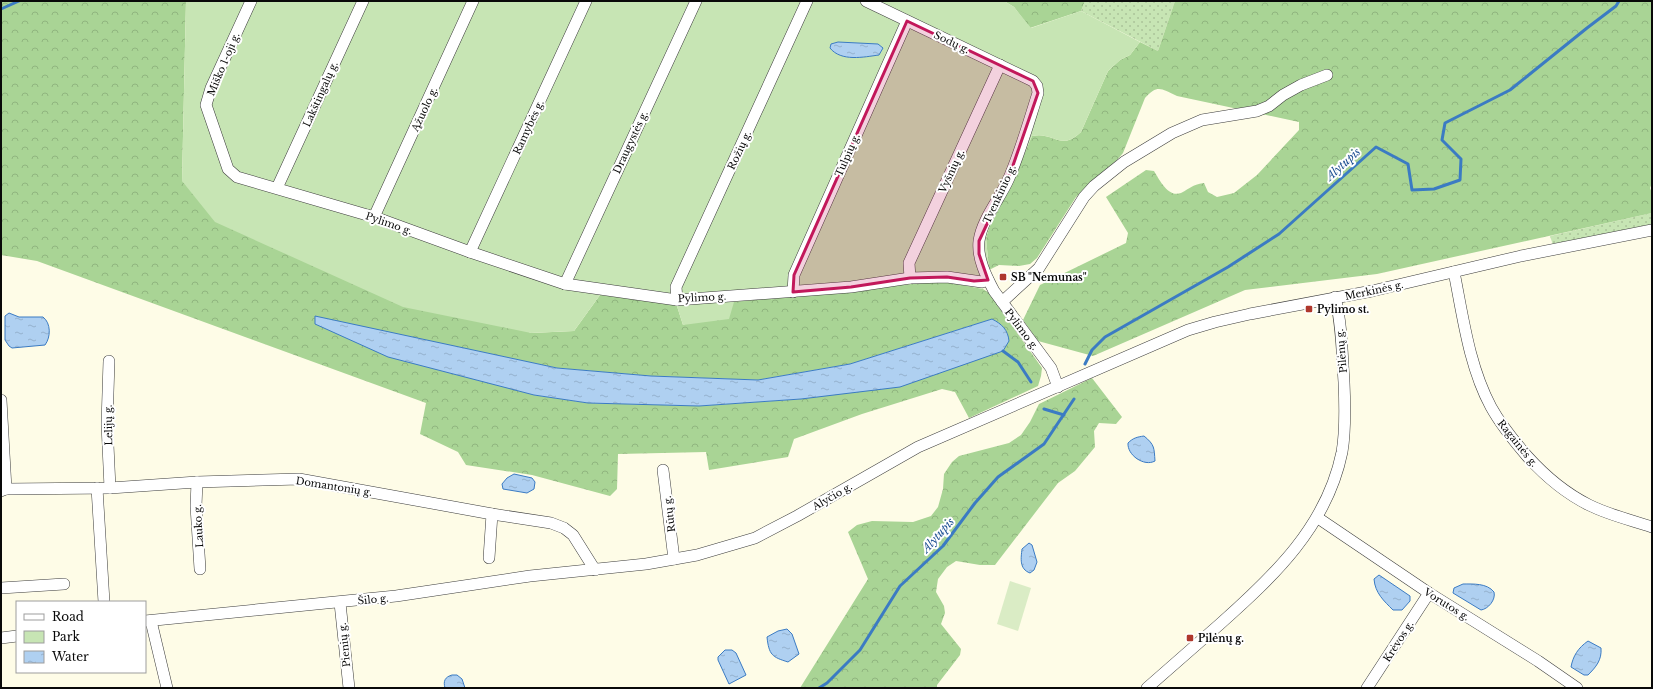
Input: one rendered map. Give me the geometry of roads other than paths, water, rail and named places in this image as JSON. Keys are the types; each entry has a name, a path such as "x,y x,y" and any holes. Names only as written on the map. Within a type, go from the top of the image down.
{"street":[{"name":"Miško 1-oji g.","path":"251,1 211,88 206,105 228,169 236,177 277,188"},
{"name":"Lakštingalų g.","path":"277,188 362,1"},
{"name":"Ąžuolo g.","path":"374,217 473,1"},
{"name":"Ramybės g.","path":"470,252 586,1"},
{"name":"Draugystės g.","path":"565,284 696,1"},
{"name":"Rožių g.","path":"677,300 676,287 807,1"},
{"name":"Sodų g.","path":"866,1 1033,81 1037,86"},
{"name":"Tulpių g.","path":"793,292 794,275 908,21"},
{"name":"Vyšnių g.","path":"910,278 908,263 1000,65"},
{"path":"1002,302 1039,268 1084,197 1094,186 1124,162 1172,133 1202,120 1257,111 1269,106 1283,95 1301,85 1327,75"},
{"name":"Tvenkinio g.","path":"988,280 979,254 979,241 983,229 1009,177 1038,93 1037,86"},
{"name":"Pylimo g.","path":"277,188 374,217 470,252 565,284 677,300 852,287 910,278 947,277 982,282 988,280 1002,302 1051,368 1058,387"},
{"name":"Merkinės g.","path":"1058,387 1188,330 1222,320 1335,298 1521,256 1652,230"},
{"name":"Ragainės g.","path":"1454,272 1467,334 1484,391 1491,406 1514,442 1540,470 1560,488 1605,512 1652,527"},
{"name":"Pilėnų g.","path":"1147,688 1265,584 1298,547 1318,518 1332,488 1342,450 1344,401 1343,358 1335,298"},
{"name":"Lelijų g.","path":"109,361 107,424 110,488"},
{"name":"Alyčio g.","path":"595,570 646,564 697,555 754,538 797,516 918,447 1058,387"},
{"path":"1,400 4,490"},
{"name":"Rūtų g.","path":"663,470 674,559"},
{"name":"Domantonių g.","path":"4,490 110,488 197,482 299,479 492,514 551,522 564,528 573,535 595,570"},
{"name":"Lauko g.","path":"197,482 196,506 200,570"},
{"path":"97,488 104,601"},
{"path":"489,558 492,514"},
{"name":"Vorutos g.","path":"1318,518 1429,593 1538,661 1577,688"},
{"name":"Šilo g.","path":"167,688 148,621 396,596 530,576 595,570"},
{"path":"1,588 64,584"},
{"name":"Krėvos g.","path":"1367,688 1429,593"},
{"name":"Pienių g.","path":"340,602 349,688"},
{"path":"1,638 16,636"}],"water":[{"path":"838,42 878,44 883,48 879,55 853,58 840,55 830,48 831,44"},
{"path":"9,313 19,317 43,317 49,326 49,334 45,345 12,348 9,346 5,340 5,316"},
{"path":"315,316 557,368 651,376 758,380 850,364 992,319 1004,328 1009,341 1003,351 900,387 801,399 699,406 588,403 534,395 388,357 315,324"},
{"path":"1144,436 1153,447 1155,461 1141,461 1130,452 1128,443 1135,438"},
{"path":"514,474 532,478 535,482 534,489 527,493 503,489 502,484 507,478"},
{"path":"1029,543 1032,545 1037,562 1034,570 1030,573 1022,566 1021,559 1022,549"},
{"path":"1379,575 1410,596 1410,601 1402,610 1393,610 1380,596 1374,579"},
{"path":"1463,584 1488,587 1494,592 1493,601 1486,608 1481,610 1453,593 1454,588"},
{"path":"787,629 792,634 799,654 788,662 778,659 770,652 767,637 778,631"},
{"path":"1588,641 1601,648 1601,652 1596,666 1588,675 1584,675 1571,667 1576,652"},
{"path":"725,650 732,650 736,653 746,675 729,684 718,660 718,657"},
{"path":"452,675 457,675 462,679 465,688 445,688 445,680"}],"waterway":[{"path":"1,9 19,1"},
{"name":"Alytupis","path":"1085,364 1092,350 1105,337 1228,267 1279,234 1376,147 1408,164 1412,190 1434,189 1460,180 1461,159 1442,140 1445,123 1510,90 1616,6 1619,1"},
{"path":"1003,351 1018,362 1031,382"},
{"name":"Alytupis","path":"819,688 827,683 860,650 900,586 943,546 975,503 998,477 1044,444 1074,399"},
{"path":"1044,409 1064,415"}],"place":[{"name":"SB \"Nemunas\"","path":"1003,277"},
{"name":"Pylimo st.","path":"1309,309"},
{"name":"Pilėnų g.","path":"1190,638"}]}
